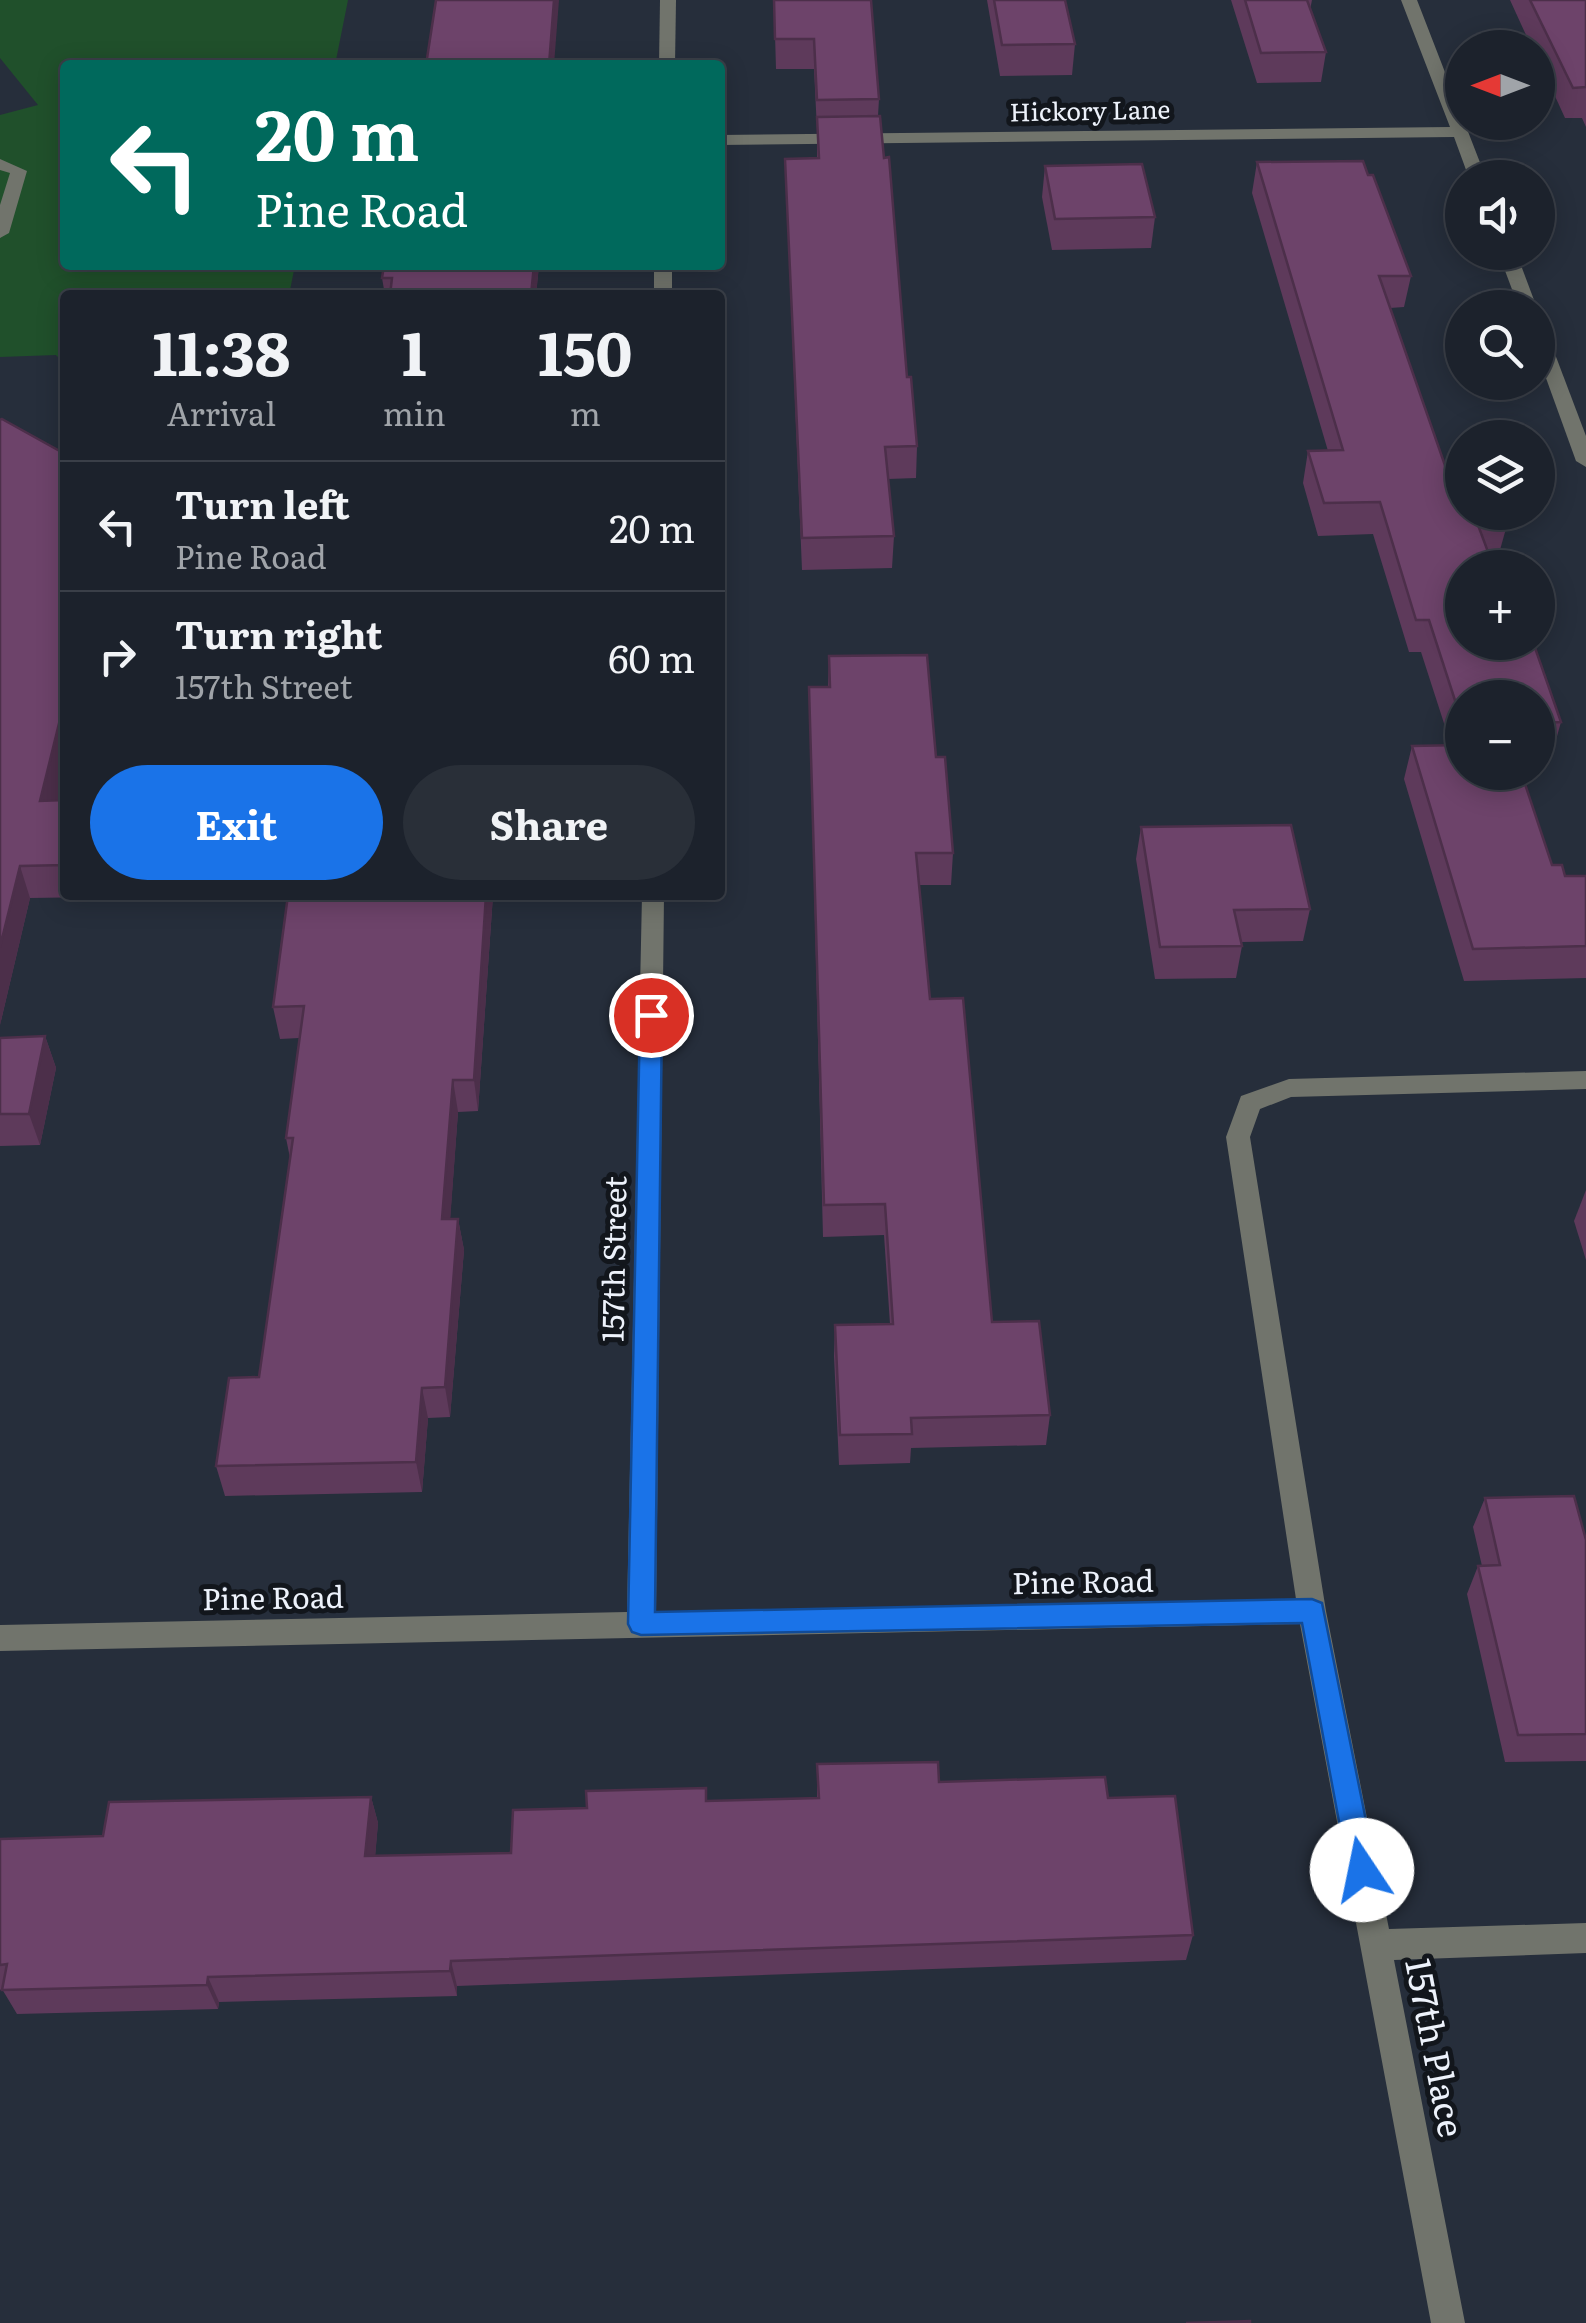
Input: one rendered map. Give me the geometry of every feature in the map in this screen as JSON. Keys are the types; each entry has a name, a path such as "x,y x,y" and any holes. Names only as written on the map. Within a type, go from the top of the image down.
{"street":[{"path":"667,60 668,0"},
{"path":"1409,0 1445,91"},
{"name":"Hickory Lane","path":"725,140 1445,132"},
{"path":"0,164 18,171 0,232"},
{"path":"1555,378 1586,461"},
{"name":"157th Street","path":"641,1624 653,900"},
{"path":"1312,1611 1238,1137 1250,1103 1289,1088 1586,1080"},
{"name":"Pine Road","path":"0,1638 1312,1611"},
{"name":"157th Place","path":"1312,1611 1448,2323"},
{"path":"1376,1945 1586,1938"}],"green space":[{"path":"0,0 348,0 336,60 60,60 60,270 294,270 290,290 60,290 60,359 56,355 0,357 0,115 38,105 0,58"}],"building":[{"path":"436,0 554,0 549,60 427,60"},
{"path":"774,0 871,0 879,99 817,100 814,39 775,39"},
{"path":"994,0 1065,0 1075,44 1002,45"},
{"path":"1245,0 1307,0 1326,52 1261,53"},
{"path":"1530,0 1586,0 1586,87 1573,88 1555,51 1555,30 1545,30"},
{"path":"880,116 884,158 889,157 907,377 911,377 917,446 885,447 894,536 802,538 785,159 819,158 817,117"},
{"path":"1363,161 1368,175 1373,175 1411,276 1379,276 1445,466 1445,530 1480,530 1487,550 1445,550 1445,660 1539,660 1546,680 1448,680 1429,620 1416,620 1380,502 1324,503 1308,451 1343,450 1257,162"},
{"path":"1142,164 1155,217 1055,219 1045,166"},
{"path":"383,270 534,270 532,290 391,290 392,278 382,278"},
{"path":"0,420 60,451 60,719 40,801 60,800 60,865 20,866 0,947"},
{"path":"927,655 936,757 945,757 953,853 916,853 930,999 963,998 992,1322 1039,1321 1050,1415 911,1418 912,1434 840,1435 835,1325 893,1324 885,1204 824,1205 809,687 830,687 829,656"},
{"path":"1445,745 1445,790 1527,790 1552,865 1562,865 1565,876 1586,876 1586,946 1473,949 1412,746"},
{"path":"1291,825 1310,909 1234,910 1242,946 1160,947 1141,827"},
{"path":"287,900 486,900 474,1080 453,1080 442,1219 458,1219 445,1387 422,1388 416,1462 216,1466 229,1378 259,1377 293,1138 286,1138 304,1006 273,1007"},
{"path":"45,1036 29,1114 0,1114 0,1038"},
{"path":"1574,1496 1586,1540 1586,1734 1518,1735 1478,1566 1500,1565 1485,1498"},
{"path":"938,1762 939,1782 1105,1777 1108,1798 1175,1796 1193,1935 451,1961 450,1971 208,1977 207,1985 2,1990 7,1964 0,1965 0,1839 103,1836 109,1802 371,1797 365,1856 511,1853 513,1810 587,1808 586,1791 706,1788 706,1801 819,1798 817,1764"},
{"path":"1250,2321 1250,2323 1186,2323"}],"route":[{"path":"651,1015 641,1624 1312,1611 1362,1870"}]}
